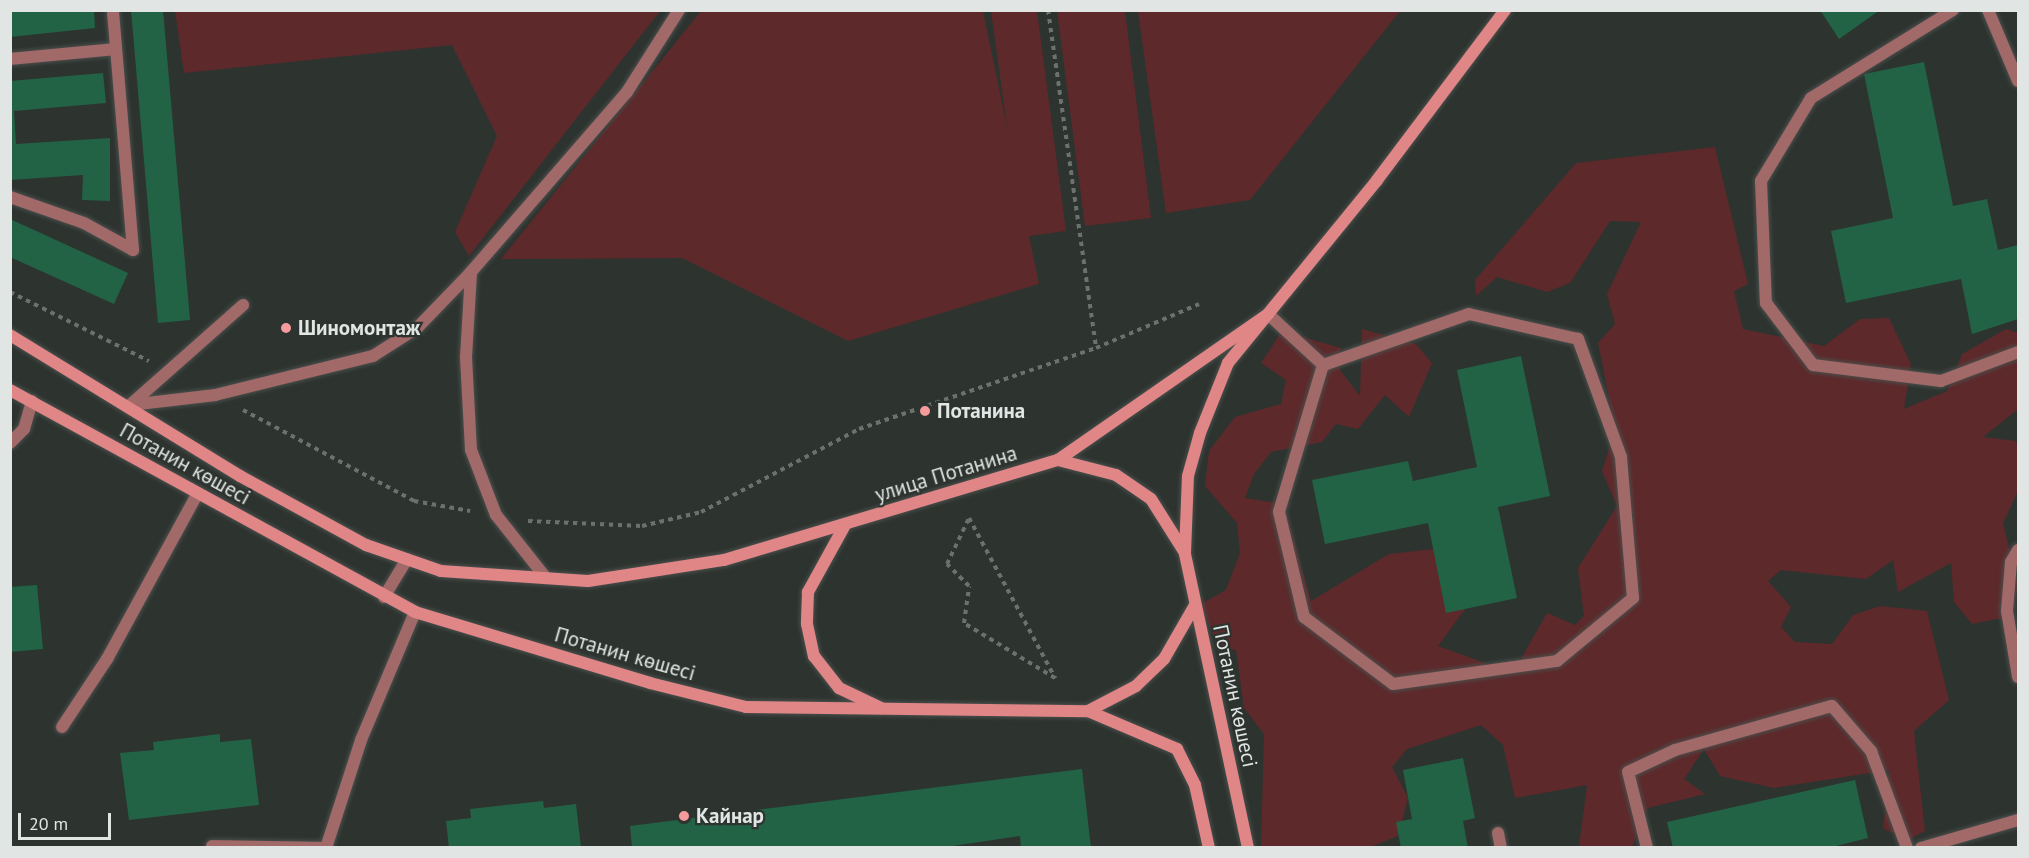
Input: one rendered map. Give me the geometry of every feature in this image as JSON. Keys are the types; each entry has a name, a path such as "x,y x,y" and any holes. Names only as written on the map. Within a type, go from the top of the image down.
{"main road":[{"path":"1185,553 1188,476 1200,433 1228,363 1505,10"},
{"path":"1058,460 1268,314"},
{"name":"Потанин көшесі","path":"10,334 130,405 240,476 366,545 441,572 588,581 724,560 845,525"},
{"name":"Потанин көшесі","path":"10,390 384,597 416,612 746,707 1088,711 1177,749 1196,785 1209,848"},
{"path":"1058,460 1116,475 1152,499 1185,553"},
{"name":"улица Потанина","path":"845,525 1058,460"},
{"path":"845,525 808,592 807,624 814,656 839,688 887,710"},
{"name":"Потанин көшесі","path":"1185,553 1248,848"},
{"path":"1088,711 1136,686 1164,659 1195,605"}],"street":[{"path":"10,197 84,224 133,250 113,10"},
{"path":"130,405 214,395 373,356 417,328 471,272 607,118 679,10"},
{"path":"1953,10 1811,98 1761,182 1766,303 1813,364 1941,381 2019,352"},
{"path":"1988,10 2019,81"},
{"path":"10,59 116,49"},
{"path":"471,272 466,357 471,450 496,515 546,578"},
{"path":"130,405 165,370 243,304"},
{"path":"1268,314 1323,365"},
{"path":"1469,314 1578,339 1621,457 1633,598 1557,661 1393,684 1312,624 1304,617 1279,512 1323,365 1469,314"},
{"path":"10,443 24,429 32,401"},
{"path":"62,727 107,659 198,493"},
{"path":"2019,550 2010,562 2007,611 2019,677"},
{"path":"384,597 407,560"},
{"path":"212,846 325,847 361,740 416,612"},
{"path":"1647,848 1628,772 1675,750 1832,706 1871,751 1907,848"},
{"path":"1921,848 2019,820"},
{"path":"1498,833 1501,848"}],"path":[{"path":"1048,10 1096,348"},
{"path":"10,292 165,370"},
{"path":"214,395 414,501 554,525 642,526 701,512 859,429 1096,348 1199,304"},
{"path":"969,518 991,558 1055,678 964,623 969,586 947,564 969,518"}],"shaded area":[{"path":"175,10 660,11 469,256 455,232 497,136 452,45 184,73"},
{"path":"1138,10 1400,11 1250,200 1166,213"},
{"path":"701,11 983,11 1007,127 991,11 1037,11 1066,231 1029,236 1039,284 848,341 682,258 501,259"},
{"path":"1057,11 1125,11 1151,218 1085,226"},
{"path":"1715,147 1748,284 1734,291 1743,329 1824,346 1860,319 1889,318 1911,364 1904,409 1947,391 1962,354 2006,329 2018,333 2017,410 1983,437 2016,441 2018,452 2018,491 2003,523 2018,585 2012,616 1972,624 1954,602 1951,563 1898,592 1893,560 1866,579 1781,570 1768,581 1791,607 1781,627 1795,642 1832,644 1853,615 1880,606 1927,611 1949,700 1914,731 1925,831 1910,839 1883,829 1889,770 1774,788 1720,776 1704,749 1684,779 1705,794 1648,808 1632,847 1579,847 1587,785 1515,798 1503,745 1481,725 1407,749 1392,767 1408,798 1398,836 1370,847 1261,847 1264,734 1244,708 1236,650 1218,648 1201,604 1226,590 1240,553 1237,523 1205,486 1209,451 1235,417 1281,404 1286,380 1261,363 1282,331 1341,348 1340,370 1360,396 1362,329 1416,344 1432,363 1409,417 1385,395 1358,429 1336,424 1322,442 1271,452 1254,474 1245,498 1284,504 1311,601 1389,554 1443,548 1471,601 1438,646 1513,673 1547,613 1575,625 1584,616 1578,568 1617,506 1602,471 1615,429 1598,343 1615,324 1607,294 1641,222 1610,221 1570,283 1547,292 1497,277 1476,296 1475,280 1576,163"}],"building":[{"path":"10,10 94,10 95,28 10,37"},
{"path":"131,10 163,10 190,320 158,323"},
{"path":"1820,10 1880,10 1839,39"},
{"path":"1924,62 1953,206 1987,199 1998,250 2018,245 2018,319 1972,334 1961,279 1846,303 1831,231 1893,218 1864,74"},
{"path":"103,73 106,103 14,111 16,144 110,138 110,201 82,200 83,175 10,180 10,81"},
{"path":"10,219 128,273 114,304 10,257"},
{"path":"1521,356 1550,496 1498,507 1517,598 1446,613 1428,523 1325,544 1312,480 1408,461 1413,481 1477,467 1457,370"},
{"path":"37,585 43,649 10,652 10,587"},
{"path":"220,734 220,742 251,739 259,805 129,820 120,753 154,750 153,742"},
{"path":"1463,758 1475,818 1463,821 1468,848 1401,848 1396,822 1412,819 1403,770"},
{"path":"1082,769 1091,848 1021,848 1020,836 939,848 632,848 630,826"},
{"path":"1855,780 1868,838 1828,848 1673,848 1667,822"},
{"path":"543,801 544,808 576,804 581,848 449,848 446,821 471,818 470,809"}],"place":[{"name":"Шиномонтаж","path":"286,328"},
{"name":"Потанина","path":"925,411"},
{"name":"Кайнар","path":"684,816"}]}
